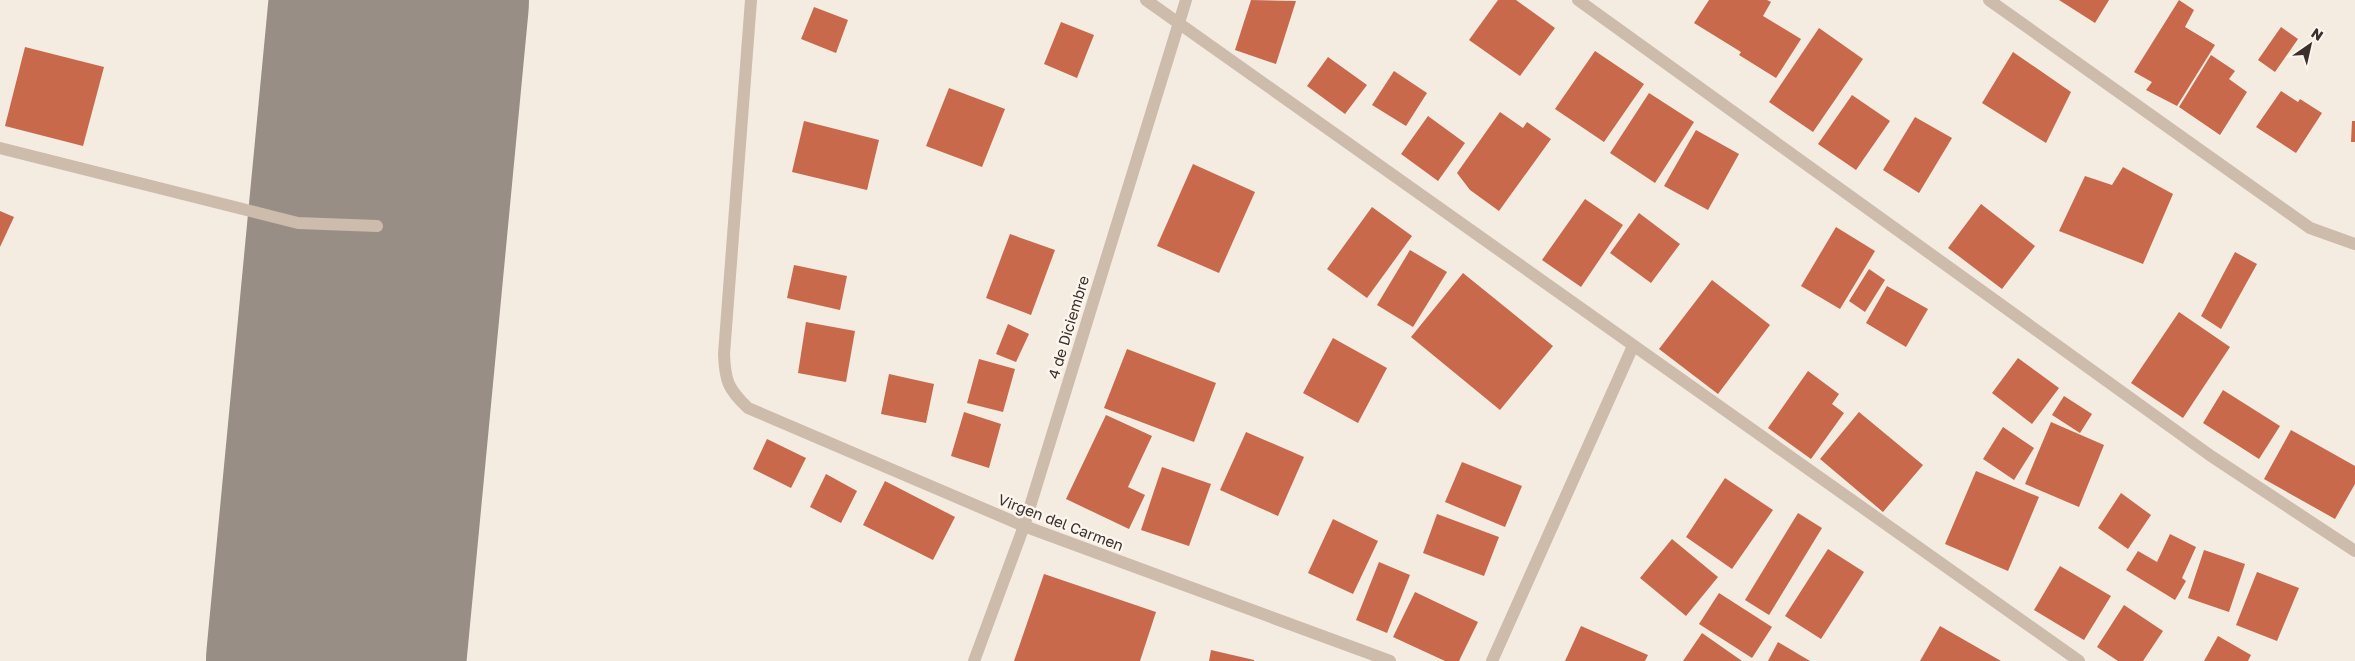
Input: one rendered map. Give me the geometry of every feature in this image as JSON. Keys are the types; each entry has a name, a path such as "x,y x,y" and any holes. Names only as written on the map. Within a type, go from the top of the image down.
{"street":[{"name":"Virgen del Carmen","path":"751,0 724,354 724,375 732,392 748,408 1024,526 1390,661"},
{"path":"1146,0 1177,24 2079,661"},
{"name":"4 de Diciembre","path":"974,661 1024,526 1177,24 1186,0"},
{"path":"1578,0 2211,456 2355,551"},
{"path":"1989,0 2310,228 2355,244"},
{"path":"0,148 298,223 377,226"},
{"path":"1492,661 1633,346"}],"building":[{"path":"1251,0 1296,1 1276,64 1235,50"},
{"path":"1498,0 1516,0 1555,28 1520,76 1469,40"},
{"path":"1709,0 1767,0 1771,2 1763,16 1801,39 1776,78 1739,55 1741,52 1694,23"},
{"path":"2059,0 2109,0 2095,23"},
{"path":"2179,0 2194,10 2185,27 2215,45 2177,106 2146,90 2152,82 2134,72"},
{"path":"814,7 848,20 836,53 801,39"},
{"path":"1061,22 1094,35 1077,78 1044,64"},
{"path":"2281,27 2298,39 2275,72 2258,60"},
{"path":"1819,28 1863,59 1813,132 1769,102"},
{"path":"25,47 104,67 83,146 5,126"},
{"path":"1595,51 1644,84 1604,142 1555,109"},
{"path":"2013,52 2071,92 2046,143 1982,103"},
{"path":"2211,55 2235,71 2229,79 2247,92 2220,135 2179,107"},
{"path":"1328,57 1367,85 1345,114 1307,86"},
{"path":"1394,71 1427,93 1406,126 1372,105"},
{"path":"949,88 1005,109 982,167 926,146"},
{"path":"2281,91 2298,102 2300,99 2322,113 2296,153 2256,127"},
{"path":"1649,93 1694,122 1655,183 1610,153"},
{"path":"1852,95 1890,121 1856,170 1818,144"},
{"path":"1500,112 1523,128 1527,122 1551,139 1499,211 1470,190 1457,173"},
{"path":"1428,116 1465,143 1438,181 1401,154"},
{"path":"1915,117 1952,138 1919,193 1883,170"},
{"path":"804,121 879,140 867,190 792,172"},
{"path":"2352,121 2355,121 2355,142 2351,142"},
{"path":"1696,130 1739,154 1708,210 1664,186"},
{"path":"1193,164 1255,192 1219,273 1157,246"},
{"path":"2123,167 2173,194 2143,264 2059,231 2085,176 2112,185"},
{"path":"1585,199 1623,225 1581,287 1542,260"},
{"path":"1981,204 2035,246 2002,289 1948,248"},
{"path":"1372,207 1412,236 1367,298 1327,269"},
{"path":"0,211 14,217 0,247"},
{"path":"1639,213 1680,244 1651,283 1610,253"},
{"path":"1836,227 1875,251 1840,309 1801,286"},
{"path":"1010,234 1055,250 1031,315 986,298"},
{"path":"1410,250 1447,272 1413,327 1377,305"},
{"path":"2235,252 2257,264 2221,329 2201,316"},
{"path":"794,265 847,276 840,310 787,298"},
{"path":"1869,269 1885,280 1865,312 1849,301"},
{"path":"1463,273 1553,346 1500,410 1411,337"},
{"path":"1712,280 1770,325 1718,394 1659,349"},
{"path":"1887,286 1928,309 1906,347 1866,323"},
{"path":"2179,312 2230,347 2183,418 2131,383"},
{"path":"806,322 855,331 846,382 798,373"},
{"path":"1008,324 1029,334 1016,362 996,354"},
{"path":"1333,338 1387,368 1358,423 1303,393"},
{"path":"1127,349 1216,383 1194,442 1104,408"},
{"path":"2018,358 2059,388 2032,424 1992,393"},
{"path":"979,359 1015,369 1003,412 967,403"},
{"path":"1808,371 1839,394 1832,404 1844,413 1811,459 1768,428"},
{"path":"889,374 934,384 926,423 881,414"},
{"path":"2223,390 2280,426 2259,459 2203,423"},
{"path":"2064,396 2092,414 2080,433 2052,415"},
{"path":"964,412 1001,424 989,468 951,456"},
{"path":"1859,412 1923,465 1883,512 1820,459"},
{"path":"1106,415 1152,436 1128,487 1145,495 1129,529 1066,499"},
{"path":"2051,422 2104,445 2079,507 2025,484"},
{"path":"2003,427 2034,448 2014,480 1983,459"},
{"path":"2291,430 2355,466 2355,484 2335,519 2264,479"},
{"path":"1246,432 1304,457 1278,516 1220,490"},
{"path":"767,439 806,458 791,488 753,469"},
{"path":"1462,462 1522,486 1505,527 1445,502"},
{"path":"1162,467 1211,484 1189,546 1141,530"},
{"path":"1976,471 2039,497 2008,571 1945,544"},
{"path":"826,474 857,491 841,523 810,507"},
{"path":"1725,478 1773,510 1732,569 1686,537"},
{"path":"885,481 955,517 933,560 863,525"},
{"path":"2121,493 2151,515 2128,549 2098,528"},
{"path":"1798,513 1822,528 1769,615 1745,600"},
{"path":"1437,514 1499,537 1484,576 1423,553"},
{"path":"1333,519 1378,541 1353,594 1308,573"},
{"path":"2170,534 2196,547 2182,578 2186,581 2175,600 2126,570 2138,551 2157,562"},
{"path":"1672,539 1718,577 1686,616 1640,578"},
{"path":"1828,549 1864,572 1821,639 1785,616"},
{"path":"2204,550 2245,564 2229,612 2188,598"},
{"path":"1379,562 1410,575 1387,633 1356,620"},
{"path":"2060,566 2111,596 2084,640 2034,610"},
{"path":"2257,572 2299,588 2277,641 2236,625"},
{"path":"1044,574 1156,612 1140,661 1014,661"},
{"path":"1415,592 1478,622 1459,661 1445,661 1393,637"},
{"path":"1719,593 1772,627 1752,658 1699,624"},
{"path":"2124,605 2163,631 2143,661 2118,661 2097,647"},
{"path":"1581,626 1648,655 1645,661 1565,661"},
{"path":"1940,626 2001,661 1920,661"},
{"path":"1702,633 1742,661 1683,661"},
{"path":"2218,636 2251,655 2248,661 2204,661"},
{"path":"1778,642 1810,661 1768,661"},
{"path":"1211,650 1254,660 1254,661 1209,661"}],"runway":[{"path":"336,661 399,0"}]}
